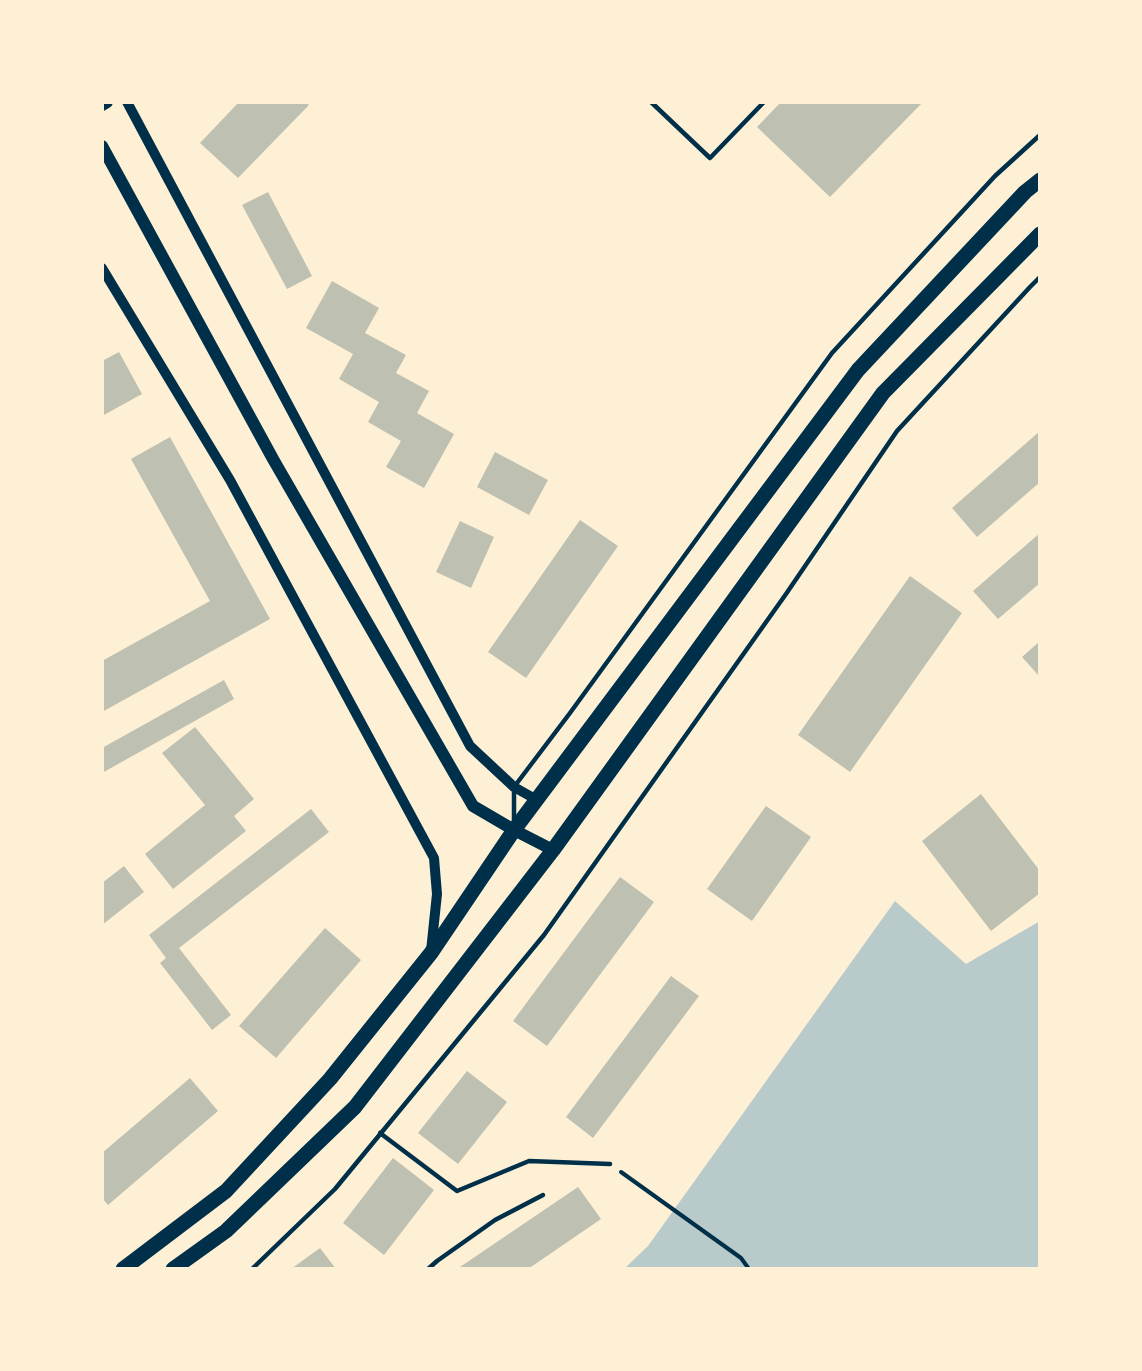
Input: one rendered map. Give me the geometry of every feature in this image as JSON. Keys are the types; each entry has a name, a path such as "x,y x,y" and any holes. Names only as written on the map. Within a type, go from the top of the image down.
{"main road":[{"path":"102,105 107,102"},
{"path":"102,146 273,459 473,806 553,850"},
{"path":"123,1269 226,1191 330,1079 431,953 514,830 858,370 1024,192 1040,180"},
{"path":"173,1269 226,1230 355,1107 553,850 883,393 1040,234"}],"street":[{"path":"127,102 470,746 514,787 537,800"},
{"path":"102,268 230,480 434,858 437,894 431,953"}],"lane":[{"path":"651,102 710,158 764,102"},
{"path":"514,830 514,787 832,353 995,176 1040,135"},
{"path":"252,1269 335,1189 544,935 786,594 897,431 1040,277"},
{"path":"380,1133 457,1191 529,1161 610,1164"},
{"path":"429,1269 436,1261 495,1220 543,1195"}],"path":[{"path":"610,1164 741,1258 749,1269"}],"shaded area":[{"path":"895,901 966,964 1040,921 1040,1269 624,1269 648,1246"}],"building":[{"path":"239,102 306,102 309,105 238,178 200,143"},
{"path":"781,102 923,102 830,197 757,127"},
{"path":"268,192 312,276 287,289 242,205"},
{"path":"332,281 379,308 365,333 406,355 396,373 429,391 417,413 454,434 424,488 386,467 401,441 368,422 379,402 339,379 353,354 306,328"},
{"path":"119,352 142,394 102,416 102,361"},
{"path":"1040,431 1040,482 977,537 952,508"},
{"path":"170,437 270,619 102,712 102,661 210,601 131,459"},
{"path":"495,452 548,480 529,515 477,487"},
{"path":"580,520 618,546 526,678 488,652"},
{"path":"460,521 494,537 471,588 436,572"},
{"path":"1040,533 1040,583 998,619 973,591"},
{"path":"910,576 962,613 850,772 798,735"},
{"path":"1040,641 1040,677 1022,657"},
{"path":"224,680 234,699 102,773 102,748"},
{"path":"195,727 254,799 234,816 246,831 173,889 145,854 205,805 162,753"},
{"path":"981,794 1040,871 1040,893 991,931 922,841"},
{"path":"766,806 811,837 752,921 707,889"},
{"path":"311,809 329,832 179,948 231,1015 212,1030 160,963 166,958 149,935"},
{"path":"124,866 144,892 102,925 102,883"},
{"path":"620,877 654,902 547,1046 513,1021"},
{"path":"325,928 361,960 276,1058 239,1026"},
{"path":"671,976 699,996 593,1138 566,1117"},
{"path":"467,1071 507,1102 458,1164 418,1133"},
{"path":"190,1078 218,1111 108,1205 102,1198 102,1153"},
{"path":"393,1158 434,1190 384,1255 343,1223"},
{"path":"578,1187 601,1219 528,1269 457,1269"},
{"path":"320,1248 336,1269 291,1269"}]}
